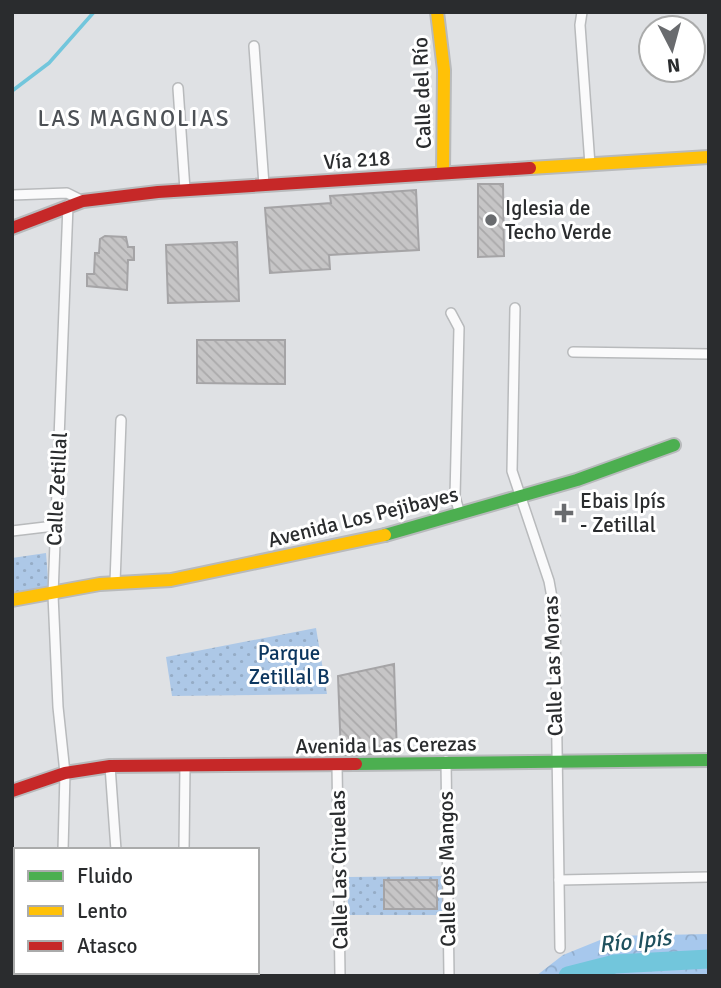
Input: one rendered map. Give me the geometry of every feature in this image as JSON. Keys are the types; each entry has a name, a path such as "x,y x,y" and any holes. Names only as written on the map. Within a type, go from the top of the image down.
{"street":[{"name":"Calle del Río","path":"437,12 444,70 443,173"},
{"path":"582,12 580,25 590,164"},
{"path":"254,46 264,185"},
{"path":"178,88 185,190"},
{"name":"Vía 218","path":"12,228 83,201 185,190 709,157"},
{"path":"12,195 67,193 83,201"},
{"name":"Calle Zetillal","path":"63,848 65,773 58,707 53,595 68,205"},
{"name":"Calle Las Moras","path":"515,307 512,471 549,580 554,604 560,948"},
{"path":"451,313 459,328 456,497 460,514"},
{"path":"573,352 709,354"},
{"path":"115,583 121,419"},
{"name":"Avenida Los Pejibayes","path":"12,600 115,583 172,580 421,526 519,494 577,480 674,445"},
{"path":"12,531 54,526"},
{"name":"Avenida Las Cerezas","path":"12,791 65,773 110,766 709,760"},
{"name":"Calle Los Mangos","path":"446,761 449,976"},
{"name":"Calle Las Ciruelas","path":"337,764 340,976"},
{"path":"110,766 116,848"},
{"path":"184,848 185,766"},
{"path":"559,880 709,877"}],"green space":[{"path":"46,553 49,591 12,595 12,558"},
{"name":"Parque Zetillal B","path":"316,628 327,694 172,696 166,657"},
{"path":"442,876 442,915 348,915 348,877"},
{"path":"709,934 709,976 536,976 563,955 610,936"}],"building":[{"name":"Iglesia de Techo Verde","path":"478,184 503,184 504,256 478,257"},
{"path":"416,190 419,250 329,255 330,269 270,273 265,208 331,203 330,196"},
{"path":"105,236 126,237 128,247 134,247 134,260 128,260 127,290 87,286 87,274 94,274 95,253 99,253 100,239"},
{"path":"237,242 239,301 168,303 166,245"},
{"path":"197,340 285,340 285,384 197,383"},
{"path":"394,664 397,754 341,755 338,676"},
{"path":"384,880 437,880 437,909 384,909"}],"waterway":[{"path":"12,91 49,63 94,12"},
{"name":"Río Ipís","path":"568,976 615,964 709,959"}],"traffic: fast":[{"path":"385,535 577,480 674,445"},
{"path":"356,764 709,760"}],"traffic: slow":[{"path":"437,12 444,70 443,173"},
{"path":"530,168 709,157"},
{"path":"12,600 100,584 171,580 385,535"}],"traffic: jam":[{"path":"12,228 83,201 158,192 530,168"},
{"path":"12,791 65,773 110,766 356,764"}],"place":[{"name":"Iglesia de Techo Verde","path":"491,220"},
{"name":"Ebais Ipís - Zetillal","path":"564,513"}],"district":[{"name":"LAS MAGNOLIAS","path":"134,118"}]}
